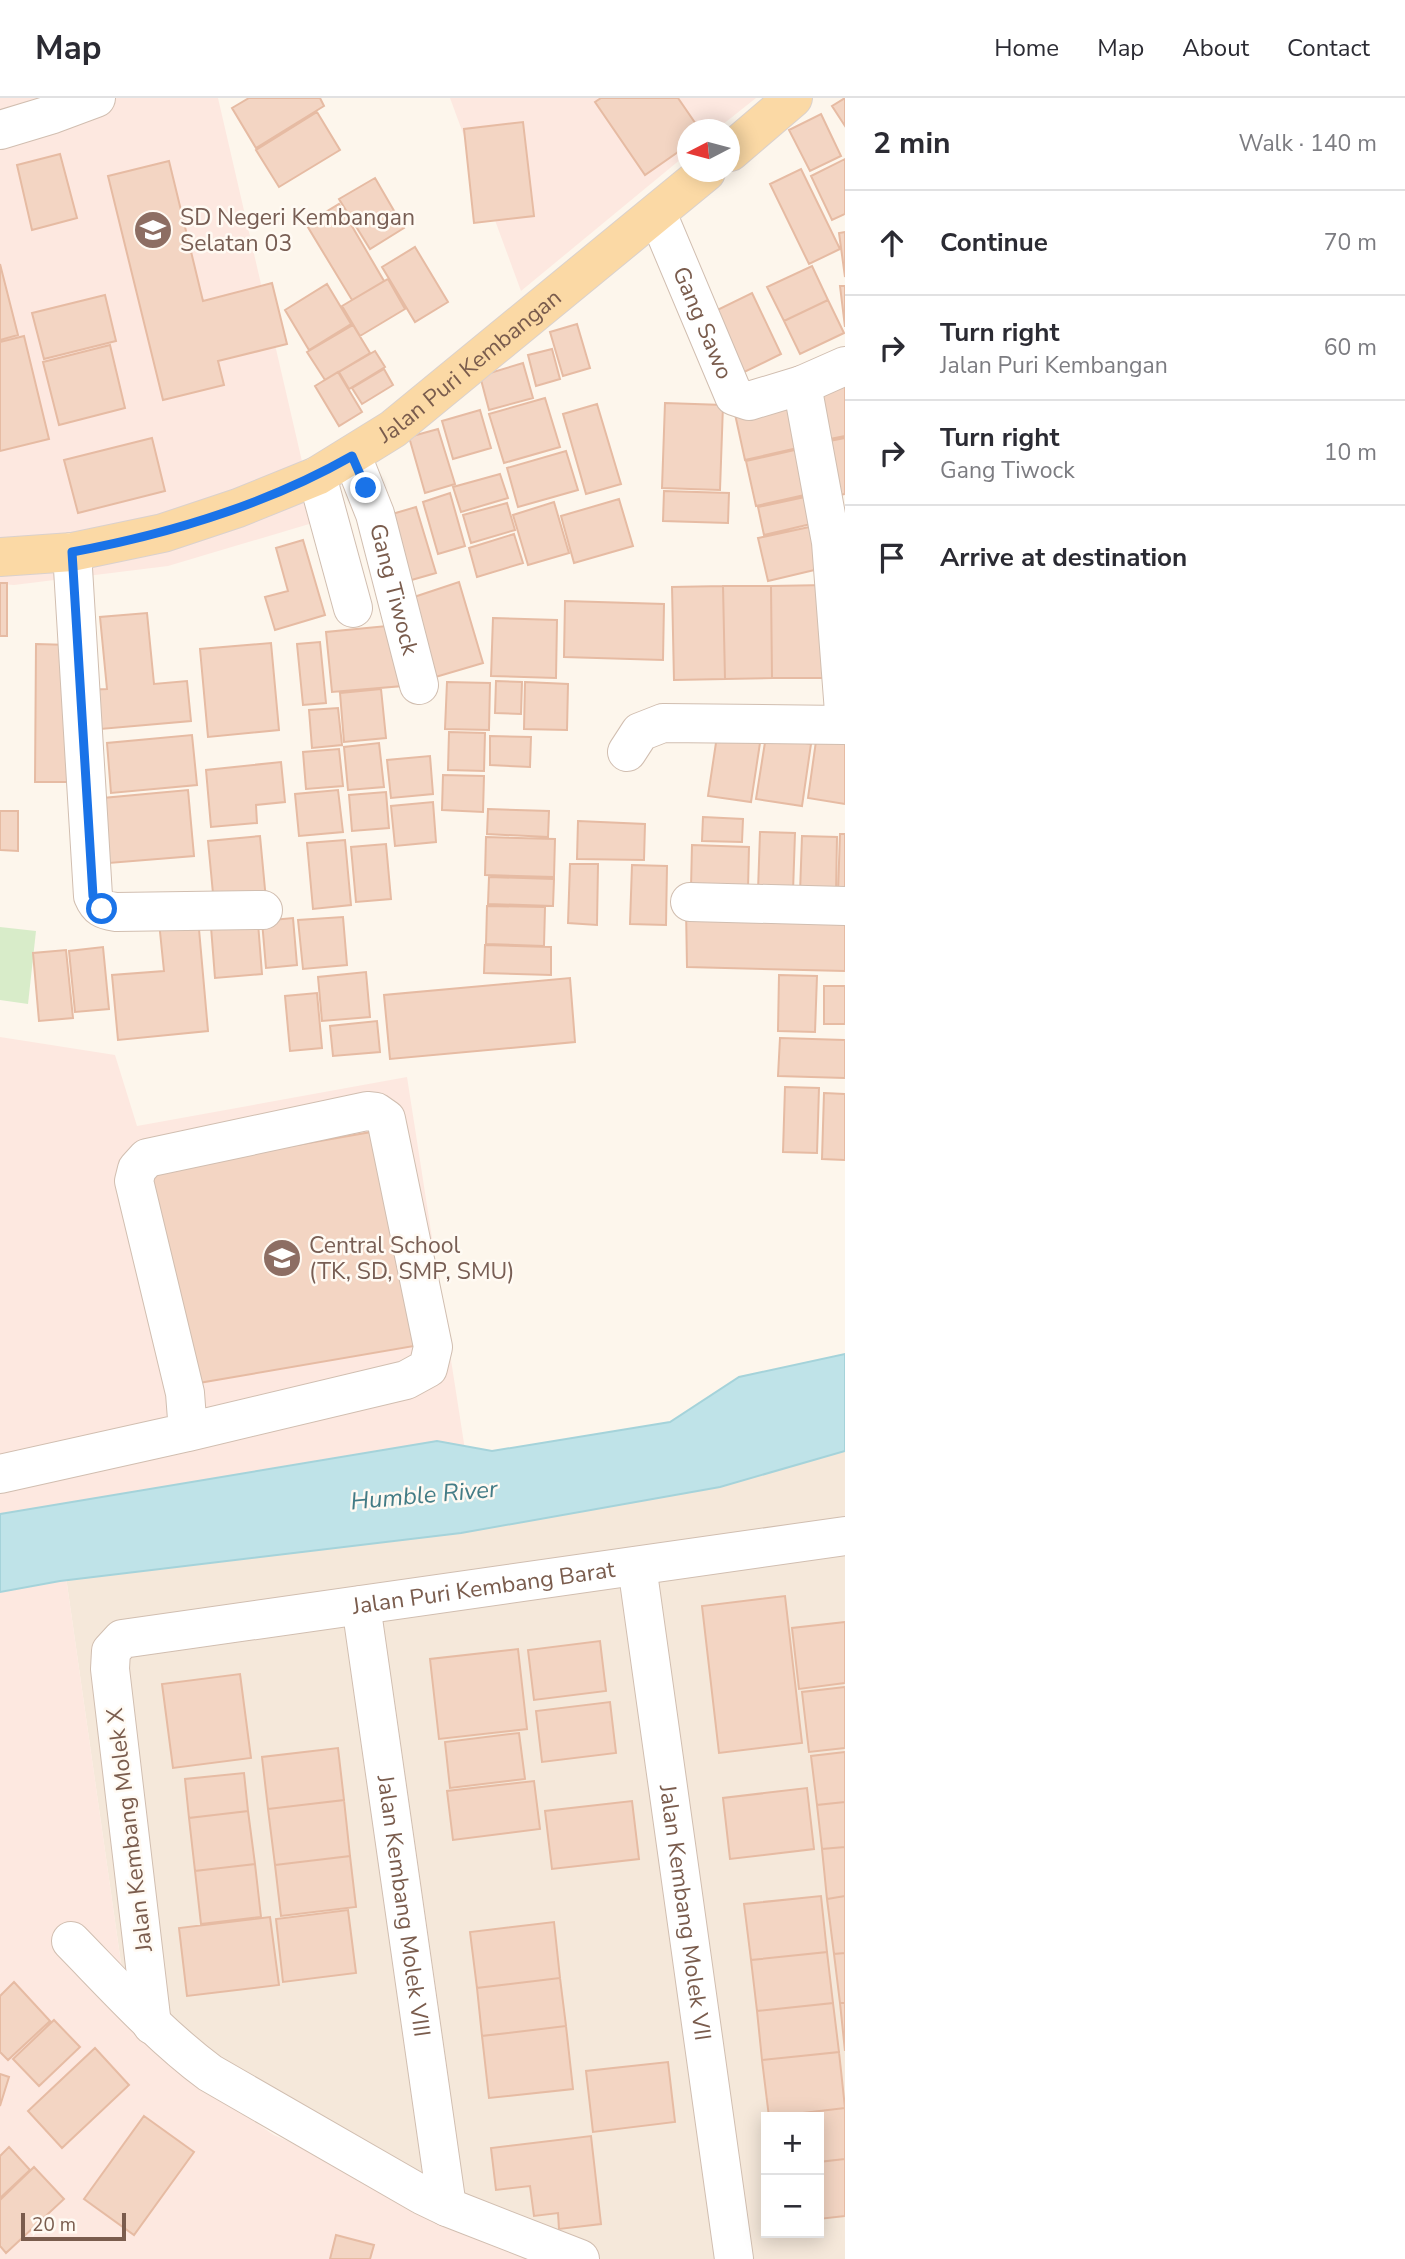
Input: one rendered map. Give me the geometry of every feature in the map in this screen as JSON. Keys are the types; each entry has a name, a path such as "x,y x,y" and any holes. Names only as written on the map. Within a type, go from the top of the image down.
{"main road":[{"path":"740,143 793,98"},
{"name":"Jalan Puri Kembangan","path":"0,556 72,552 163,533 238,508 317,476 393,429 694,182"}],"street":[{"path":"0,130 52,106 96,98"},
{"name":"Gang Sawo","path":"657,213 734,396 749,401 802,385 845,366"},
{"path":"627,752 640,732 663,723 844,725 831,542 802,385"},
{"name":"Gang Tiwock","path":"352,456 375,514 419,685"},
{"path":"317,476 353,608"},
{"path":"72,552 93,896 102,909 116,912 263,910"},
{"path":"690,902 845,906"},
{"path":"1,1469 188,1432 406,1380 428,1368 433,1347 386,1119 376,1112 367,1111 147,1158 137,1169 134,1181 185,1393 188,1432"},
{"name":"Jalan Puri Kembang Barat","path":"122,1639 845,1536"},
{"name":"Jalan Kembang Molek VII","path":"637,1566 734,2259"},
{"name":"Jalan Kembang Molek VIII","path":"362,1605 447,2207"},
{"name":"Jalan Kembang Molek X","path":"122,1639 111,1651 110,1669 152,2025"},
{"path":"71,1941 152,2025 180,2051 210,2073 422,2195 580,2259"}],"shaded area":[{"path":"0,98 218,98 316,522 168,566 14,585 0,584"},
{"path":"450,98 756,98 730,119 677,119 677,162 521,291"},
{"path":"0,1037 115,1055 137,1126 407,1077 470,1482 62,1549 121,1963 183,2072 274,2135 556,2259 0,2259"},
{"path":"845,1405 845,2259 580,2259 567,2254 152,2025 121,1963 62,1549"}],"green space":[{"path":"0,927 36,931 28,1004 0,1000"}],"water":[{"name":"Humble River","path":"845,1354 845,1451 720,1487 461,1533 60,1581 0,1592 0,1514 437,1441 492,1451 670,1422 739,1377"}],"building":[{"path":"249,98 320,98 324,106 256,148 232,108"},
{"path":"601,98 678,98 692,119 677,119 677,153 645,175 595,102"},
{"path":"845,98 845,126 832,106"},
{"path":"317,112 340,150 279,187 256,150"},
{"path":"821,114 841,156 810,171 789,130"},
{"path":"523,122 534,216 474,223 464,129"},
{"path":"60,154 77,218 32,230 17,165"},
{"path":"845,159 845,214 832,220 811,176"},
{"name":"SD Negeri Kembangan Selatan 03","path":"169,161 203,301 272,283 287,344 218,361 224,385 163,400 108,176"},
{"path":"801,169 840,249 809,264 770,184"},
{"path":"375,178 404,228 370,249 339,199"},
{"path":"339,204 384,281 352,300 306,224"},
{"path":"845,232 845,277 839,233"},
{"path":"415,247 448,302 415,322 382,267"},
{"path":"0,264 18,335 0,340"},
{"path":"812,266 828,300 784,321 767,287"},
{"path":"388,279 405,309 360,336 342,306"},
{"path":"327,284 351,324 309,350 285,310"},
{"path":"840,286 845,286 845,327"},
{"path":"752,293 781,354 734,377 705,316"},
{"path":"105,295 116,341 44,359 32,313"},
{"path":"828,300 844,333 800,354 784,321"},
{"path":"577,324 590,368 563,376 550,332"},
{"path":"353,325 370,353 325,380 307,352"},
{"path":"24,336 49,439 0,451 0,342"},
{"path":"110,345 125,408 59,425 43,362"},
{"path":"552,349 560,379 536,386 528,355"},
{"path":"375,351 385,367 349,389 339,372"},
{"path":"523,363 533,398 489,410 480,376"},
{"path":"384,369 393,385 362,404 352,388"},
{"path":"338,372 362,412 339,426 315,386"},
{"path":"808,386 845,386 845,436 820,441"},
{"path":"790,392 802,447 745,460 733,405"},
{"path":"545,398 560,447 504,463 489,414"},
{"path":"665,403 723,405 720,490 662,488"},
{"path":"597,404 621,484 586,494 563,414"},
{"path":"480,410 491,448 453,459 442,421"},
{"path":"438,429 455,484 425,493 409,437"},
{"path":"152,438 165,491 78,513 64,460"},
{"path":"845,438 845,494 829,497 819,443"},
{"path":"799,449 809,494 756,506 746,461"},
{"path":"566,451 578,490 518,507 507,468"},
{"path":"500,474 508,498 461,512 453,487"},
{"path":"664,491 729,493 728,523 663,521"},
{"path":"450,493 465,546 438,554 423,502"},
{"path":"805,497 811,524 764,535 758,507"},
{"path":"619,499 633,546 574,563 561,516"},
{"path":"554,502 569,553 528,565 513,515"},
{"path":"507,503 515,530 471,543 463,515"},
{"path":"416,507 436,573 401,583 382,517"},
{"path":"814,526 823,568 768,581 758,538"},
{"path":"514,534 523,563 477,577 469,548"},
{"path":"303,540 325,615 275,630 265,597 288,591 276,548"},
{"path":"459,582 483,663 422,681 408,599"},
{"path":"0,583 7,583 7,636 0,636"},
{"path":"827,585 829,678 772,678 771,586"},
{"path":"723,586 725,679 674,680 672,587"},
{"path":"723,586 771,586 772,678 725,679"},
{"path":"565,601 664,604 663,660 564,657"},
{"path":"147,613 154,684 187,681 191,721 89,730 85,690 107,689 100,617"},
{"path":"493,618 557,620 556,678 491,676"},
{"path":"397,625 403,686 332,692 326,632"},
{"path":"320,642 326,703 303,705 297,644"},
{"path":"271,643 279,730 208,737 200,649"},
{"path":"36,644 70,645 69,782 35,782"},
{"path":"496,681 522,682 521,714 495,713"},
{"path":"447,682 490,683 489,730 445,729"},
{"path":"525,682 568,684 567,730 524,729"},
{"path":"381,689 386,738 344,742 340,693"},
{"path":"338,708 342,745 312,748 309,710"},
{"path":"449,732 485,733 484,771 448,770"},
{"path":"817,734 845,738 845,804 808,798"},
{"path":"192,735 197,785 111,793 107,743"},
{"path":"490,736 531,737 530,767 490,765"},
{"path":"717,736 760,743 751,802 708,796"},
{"path":"766,736 811,744 802,806 756,799"},
{"path":"379,743 384,787 348,790 344,747"},
{"path":"339,749 343,786 306,789 303,752"},
{"path":"430,756 433,794 391,798 387,760"},
{"path":"281,762 285,802 256,805 257,823 211,827 206,770"},
{"path":"443,775 484,776 483,812 442,810"},
{"path":"188,790 194,856 109,863 103,798"},
{"path":"338,790 343,832 299,836 295,794"},
{"path":"386,792 389,828 352,831 349,795"},
{"path":"433,802 436,842 395,846 391,806"},
{"path":"488,809 549,811 548,837 487,834"},
{"path":"0,811 18,811 18,851 0,850"},
{"path":"703,817 743,819 742,842 702,841"},
{"path":"578,821 645,824 644,860 577,859"},
{"path":"760,832 795,833 793,892 758,891"},
{"path":"840,834 845,834 845,892 838,892"},
{"path":"260,836 266,900 214,904 208,841"},
{"path":"802,836 837,837 836,894 800,893"},
{"path":"486,837 555,839 554,877 485,875"},
{"path":"345,840 351,905 313,909 307,843"},
{"path":"386,844 391,899 356,902 351,847"},
{"path":"692,845 749,847 748,889 691,888"},
{"path":"570,864 598,864 597,925 568,923"},
{"path":"632,865 667,866 666,925 630,924"},
{"path":"489,877 554,879 553,906 488,904"},
{"path":"487,906 545,907 544,946 486,944"},
{"path":"686,908 845,918 845,971 687,967"},
{"path":"343,917 347,965 303,969 298,920"},
{"path":"198,918 208,1031 118,1040 112,975 164,971 159,922"},
{"path":"293,918 297,965 266,968 262,921"},
{"path":"258,923 262,974 215,978 211,927"},
{"path":"485,945 551,947 551,975 484,973"},
{"path":"103,947 109,1009 75,1012 69,951"},
{"path":"66,950 73,1018 39,1021 33,953"},
{"path":"366,972 370,1017 322,1021 318,977"},
{"path":"779,975 817,976 815,1032 778,1031"},
{"path":"570,978 575,1042 390,1059 384,995"},
{"path":"824,986 845,986 845,1024 824,1024"},
{"path":"317,993 322,1048 290,1051 285,996"},
{"path":"377,1021 380,1052 333,1056 330,1026"},
{"path":"780,1038 845,1040 845,1078 778,1076"},
{"path":"785,1087 819,1088 817,1153 783,1152"},
{"path":"824,1093 845,1094 845,1160 822,1159"},
{"name":"Central School (TK, SD, SMP, SMU)","path":"377,1131 414,1346 187,1385 149,1171"},
{"path":"785,1596 802,1743 719,1753 702,1606"},
{"path":"845,1622 845,1683 799,1689 792,1628"},
{"path":"600,1641 606,1691 534,1700 528,1650"},
{"path":"518,1649 527,1729 439,1739 430,1659"},
{"path":"240,1674 251,1758 173,1768 162,1684"},
{"path":"845,1687 845,1748 809,1752 802,1692"},
{"path":"610,1702 616,1753 542,1762 536,1711"},
{"path":"519,1733 525,1779 450,1788 445,1742"},
{"path":"338,1748 344,1800 268,1809 262,1757"},
{"path":"845,1752 845,1802 817,1805 811,1756"},
{"path":"244,1773 248,1811 189,1818 185,1779"},
{"path":"534,1781 540,1829 453,1840 447,1791"},
{"path":"807,1788 814,1849 730,1859 723,1798"},
{"path":"344,1800 350,1856 275,1865 268,1809"},
{"path":"632,1801 639,1859 552,1869 545,1811"},
{"path":"845,1802 845,1847 822,1849 817,1805"},
{"path":"248,1811 255,1864 195,1871 189,1818"},
{"path":"845,1847 845,1896 827,1899 822,1849"},
{"path":"350,1856 356,1907 281,1916 275,1865"},
{"path":"255,1864 261,1917 201,1924 195,1871"},
{"path":"821,1896 827,1952 751,1960 744,1904"},
{"path":"845,1896 845,1953 834,1954 827,1899"},
{"path":"348,1910 356,1973 283,1982 276,1919"},
{"path":"270,1917 279,1985 187,1996 179,1928"},
{"path":"554,1922 560,1978 477,1988 470,1932"},
{"path":"827,1952 833,2003 757,2011 751,1960"},
{"path":"845,1953 845,2003 840,2003 834,1954"},
{"path":"560,1978 566,2026 482,2036 477,1988"},
{"path":"14,1982 50,2021 8,2060 0,2052 0,1996"},
{"path":"833,2003 839,2052 762,2060 757,2011"},
{"path":"840,2003 845,2003 845,2051"},
{"path":"54,2020 80,2047 39,2086 13,2059"},
{"path":"566,2026 573,2089 489,2098 482,2036"},
{"path":"95,2048 129,2085 62,2148 28,2111"},
{"path":"839,2052 845,2108 811,2112 768,2112 762,2060"},
{"path":"668,2062 675,2122 593,2132 586,2071"},
{"path":"0,2074 9,2077 0,2106"},
{"path":"845,2108 845,2159 824,2161 824,2112 811,2112"},
{"path":"144,2116 194,2152 134,2235 84,2199"},
{"path":"591,2136 601,2224 559,2229 558,2213 534,2216 530,2186 496,2190 491,2148"},
{"path":"9,2147 30,2170 0,2198 0,2156"},
{"path":"845,2159 845,2216 824,2218 824,2161"},
{"path":"34,2167 64,2199 6,2253 0,2246 0,2200"},
{"path":"336,2235 374,2245 370,2259 330,2259"}],"place":[{"name":"SD Negeri Kembangan Selatan 03","path":"153,230"},
{"name":"Central School (TK, SD, SMP, SMU)","path":"282,1258"}],"route":[{"path":"102,909 93,896 72,552 163,533 238,508 317,476 352,456 366,488"}]}
